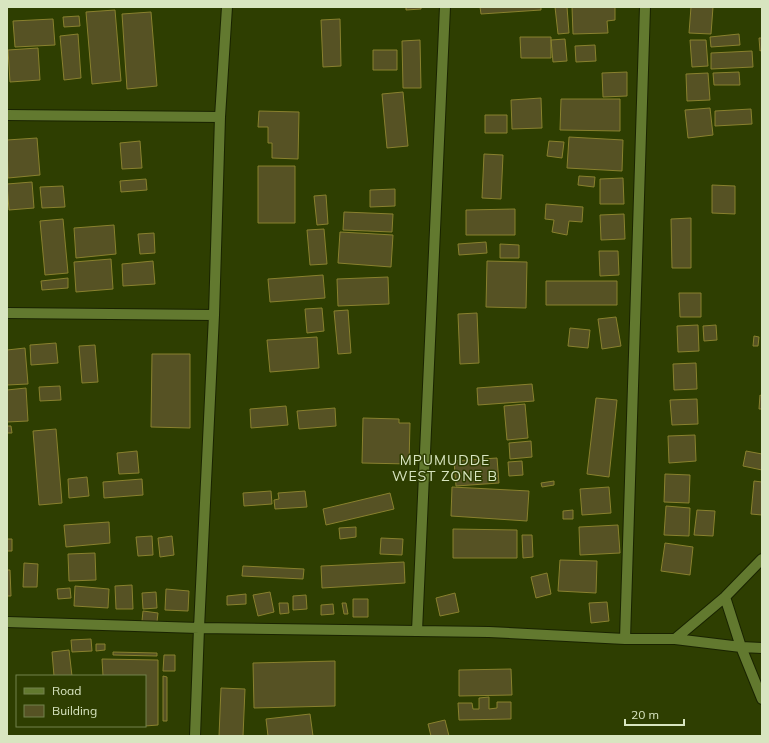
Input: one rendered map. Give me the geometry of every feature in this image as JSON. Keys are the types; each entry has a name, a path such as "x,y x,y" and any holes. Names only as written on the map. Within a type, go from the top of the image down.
{"street":[{"path":"195,736 214,315 220,117 226,7"},
{"path":"417,631 445,7"},
{"path":"625,639 645,7"},
{"path":"7,115 220,117"},
{"path":"7,313 214,315"},
{"path":"675,639 725,597 762,559"},
{"path":"725,597 741,647 762,699"},
{"path":"7,622 199,628 489,632 625,639 675,639 762,648"}],"building":[{"path":"406,7 421,7 421,9 406,10"},
{"path":"480,7 541,7 541,10 481,14"},
{"path":"555,7 567,7 569,33 558,34"},
{"path":"572,7 615,7 615,20 607,21 608,33 573,34"},
{"path":"691,7 713,7 711,34 689,33"},
{"path":"115,10 121,81 92,84 86,12"},
{"path":"151,12 157,86 127,89 122,14"},
{"path":"79,16 80,26 64,27 63,17"},
{"path":"53,19 55,45 15,47 13,21"},
{"path":"340,19 341,66 323,67 321,20"},
{"path":"78,34 81,78 64,80 60,36"},
{"path":"739,34 740,45 711,47 710,37"},
{"path":"520,37 551,37 551,58 521,58"},
{"path":"759,38 762,38 762,50 760,51"},
{"path":"565,39 567,61 553,62 551,40"},
{"path":"420,40 421,88 403,88 402,41"},
{"path":"690,40 706,40 708,66 692,67"},
{"path":"595,45 596,61 576,62 575,46"},
{"path":"38,48 40,80 10,82 8,50"},
{"path":"373,50 397,50 397,70 373,70"},
{"path":"752,51 753,67 711,69 711,53"},
{"path":"627,72 627,96 603,97 602,73"},
{"path":"739,72 740,85 714,85 713,73"},
{"path":"708,73 710,100 687,101 686,74"},
{"path":"403,92 408,146 387,148 382,94"},
{"path":"541,98 542,128 512,129 511,100"},
{"path":"561,99 620,99 620,131 560,130"},
{"path":"710,108 713,135 688,138 685,110"},
{"path":"751,109 752,124 715,126 715,111"},
{"path":"259,111 299,112 298,159 272,158 272,143 268,143 268,127 258,127"},
{"path":"485,115 507,115 507,133 485,133"},
{"path":"569,137 623,140 622,171 567,168"},
{"path":"37,138 40,175 8,178 7,140"},
{"path":"140,141 142,168 122,169 120,143"},
{"path":"549,141 564,142 562,158 547,156"},
{"path":"484,154 503,155 501,199 482,198"},
{"path":"258,166 295,166 295,223 258,223"},
{"path":"579,176 595,177 594,187 578,185"},
{"path":"623,178 624,204 600,204 600,179"},
{"path":"146,179 147,190 121,192 120,181"},
{"path":"32,182 34,208 9,210 7,184"},
{"path":"712,185 735,186 735,214 712,213"},
{"path":"63,186 65,207 42,208 40,187"},
{"path":"395,189 395,206 370,207 370,190"},
{"path":"326,195 328,224 317,225 314,196"},
{"path":"546,204 583,207 582,222 569,221 567,235 552,232 554,220 545,219"},
{"path":"515,209 515,235 466,235 466,210"},
{"path":"344,212 393,214 392,232 343,230"},
{"path":"624,214 625,239 601,240 600,215"},
{"path":"691,218 691,268 672,268 671,219"},
{"path":"63,219 68,273 45,275 40,221"},
{"path":"114,225 116,254 76,258 74,228"},
{"path":"324,229 327,264 310,265 307,230"},
{"path":"340,232 393,235 391,267 338,263"},
{"path":"154,233 155,253 140,254 138,234"},
{"path":"486,242 487,253 459,255 458,244"},
{"path":"500,244 519,245 519,258 500,258"},
{"path":"599,251 618,251 619,275 600,276"},
{"path":"111,259 113,289 76,292 74,262"},
{"path":"153,261 155,284 123,286 122,264"},
{"path":"487,261 527,262 526,308 486,307"},
{"path":"323,275 325,298 270,302 268,279"},
{"path":"388,277 389,304 338,306 337,279"},
{"path":"68,278 68,288 42,290 41,281"},
{"path":"546,281 617,281 617,305 546,305"},
{"path":"679,293 701,293 701,317 680,317"},
{"path":"322,308 324,331 307,333 305,309"},
{"path":"348,310 351,353 338,354 334,311"},
{"path":"477,313 479,363 460,364 458,314"},
{"path":"616,317 621,346 602,349 598,319"},
{"path":"698,325 699,351 678,352 677,326"},
{"path":"716,325 717,340 704,341 703,326"},
{"path":"570,328 590,330 588,348 568,346"},
{"path":"754,336 759,337 758,346 753,346"},
{"path":"317,337 319,368 270,372 267,340"},
{"path":"56,343 58,363 31,365 30,345"},
{"path":"95,345 98,382 82,383 79,346"},
{"path":"25,348 28,384 7,385 7,350"},
{"path":"152,354 190,354 190,428 151,427"},
{"path":"696,363 697,389 674,390 673,364"},
{"path":"532,384 534,401 478,405 477,388"},
{"path":"60,386 61,400 40,401 39,387"},
{"path":"26,388 28,421 7,422 7,390"},
{"path":"760,395 762,396 762,409 759,409"},
{"path":"596,398 617,400 609,477 587,474"},
{"path":"697,399 698,424 672,425 670,400"},
{"path":"525,404 528,438 507,440 504,406"},
{"path":"286,406 288,425 251,428 250,409"},
{"path":"335,408 336,426 299,429 297,411"},
{"path":"363,418 399,419 399,423 410,423 409,464 362,463"},
{"path":"7,426 11,426 12,433 7,433"},
{"path":"56,429 62,503 39,505 33,431"},
{"path":"695,435 696,461 669,463 668,436"},
{"path":"531,441 532,457 510,459 509,443"},
{"path":"137,451 139,473 119,474 117,453"},
{"path":"746,451 762,454 762,470 743,466"},
{"path":"497,458 499,483 456,486 454,461"},
{"path":"522,461 523,475 509,476 508,462"},
{"path":"665,474 690,475 689,503 664,502"},
{"path":"87,477 89,496 69,498 68,479"},
{"path":"142,479 143,495 104,498 103,482"},
{"path":"554,481 554,485 542,487 541,483"},
{"path":"754,481 762,482 762,515 751,514"},
{"path":"452,487 529,491 527,521 451,516"},
{"path":"609,487 611,513 582,515 580,489"},
{"path":"271,491 272,504 244,506 243,493"},
{"path":"305,491 307,507 275,509 274,500 279,499 278,493"},
{"path":"390,493 394,509 326,525 323,509"},
{"path":"666,506 690,508 689,536 664,535"},
{"path":"573,510 573,519 563,519 563,511"},
{"path":"697,510 715,511 713,536 694,535"},
{"path":"109,522 110,543 66,547 64,525"},
{"path":"618,525 620,553 580,555 579,527"},
{"path":"356,527 356,537 340,539 339,528"},
{"path":"453,529 517,530 517,558 453,558"},
{"path":"522,535 532,535 533,557 523,558"},
{"path":"152,536 153,555 138,556 136,537"},
{"path":"172,536 174,555 160,557 158,538"},
{"path":"381,538 403,539 402,555 380,554"},
{"path":"7,539 12,539 12,551 7,551"},
{"path":"665,543 693,547 690,575 661,571"},
{"path":"95,553 96,580 69,581 68,554"},
{"path":"560,560 597,561 596,593 558,591"},
{"path":"404,562 405,583 322,588 321,566"},
{"path":"24,563 38,564 37,587 23,587"},
{"path":"243,566 304,569 303,579 242,576"},
{"path":"7,570 10,570 11,596 7,596"},
{"path":"547,573 551,594 536,598 531,577"},
{"path":"132,585 133,609 116,609 115,586"},
{"path":"75,586 109,589 108,608 74,606"},
{"path":"70,588 71,598 58,599 57,589"},
{"path":"166,589 189,591 188,611 165,610"},
{"path":"156,592 157,608 143,609 142,593"},
{"path":"270,592 274,612 258,616 253,595"},
{"path":"455,593 459,612 440,616 436,598"},
{"path":"246,594 246,604 227,605 227,596"},
{"path":"306,595 307,609 293,610 293,596"},
{"path":"353,599 368,599 368,617 353,617"},
{"path":"607,602 609,621 591,623 589,603"},
{"path":"279,603 288,603 289,613 280,614"},
{"path":"342,603 346,603 348,614 344,614"},
{"path":"333,604 334,614 321,615 321,605"},
{"path":"143,611 158,613 157,622 142,621"},
{"path":"91,639 92,651 72,652 71,640"},
{"path":"96,644 105,644 105,650 96,651"},
{"path":"69,650 72,675 54,675 52,652"},
{"path":"113,652 157,653 157,656 113,655"},
{"path":"164,655 175,655 175,671 163,671"},
{"path":"102,659 158,660 158,725 146,726 146,675 103,675"},
{"path":"335,661 335,706 254,708 253,663"},
{"path":"511,669 512,695 459,696 459,670"},
{"path":"163,676 167,677 167,721 163,721"},
{"path":"221,688 245,689 243,736 219,736"},
{"path":"489,697 489,709 497,708 497,702 511,702 511,719 459,720 458,703 472,703 473,709 479,709 479,698"},
{"path":"310,714 313,736 268,736 266,719"},
{"path":"445,720 449,736 431,736 428,724"}],"district":[{"name":"MPUMUDDE WEST ZONE B","path":"445,468"}]}
